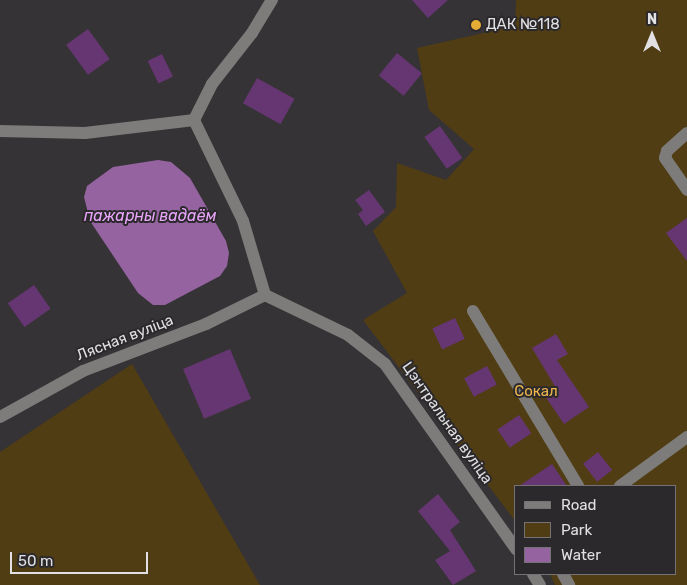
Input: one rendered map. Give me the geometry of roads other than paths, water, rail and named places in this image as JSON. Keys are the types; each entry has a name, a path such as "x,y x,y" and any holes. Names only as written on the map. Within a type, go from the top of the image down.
{"street":[{"path":"194,120 212,84 252,33 272,0"},
{"path":"0,131 86,133 194,120"},
{"path":"194,120 243,221 265,295"},
{"path":"687,133 675,142 665,158 687,190"},
{"name":"Лясная вуліца","path":"0,417 83,371 206,324 265,295"},
{"name":"Цэнтральная вуліца","path":"265,295 348,335 385,364 514,546"},
{"path":"473,311 577,485"},
{"path":"621,485 687,437"}],"water":[{"name":"пажарны вадаём","path":"158,160 171,162 190,178 226,241 229,253 227,266 220,276 165,305 153,305 138,293 90,221 84,197 87,186 113,167"}],"place":[{"name":"ДАК №118","path":"476,25"}],"park label":[{"name":"Сокал","path":"536,392"}]}
